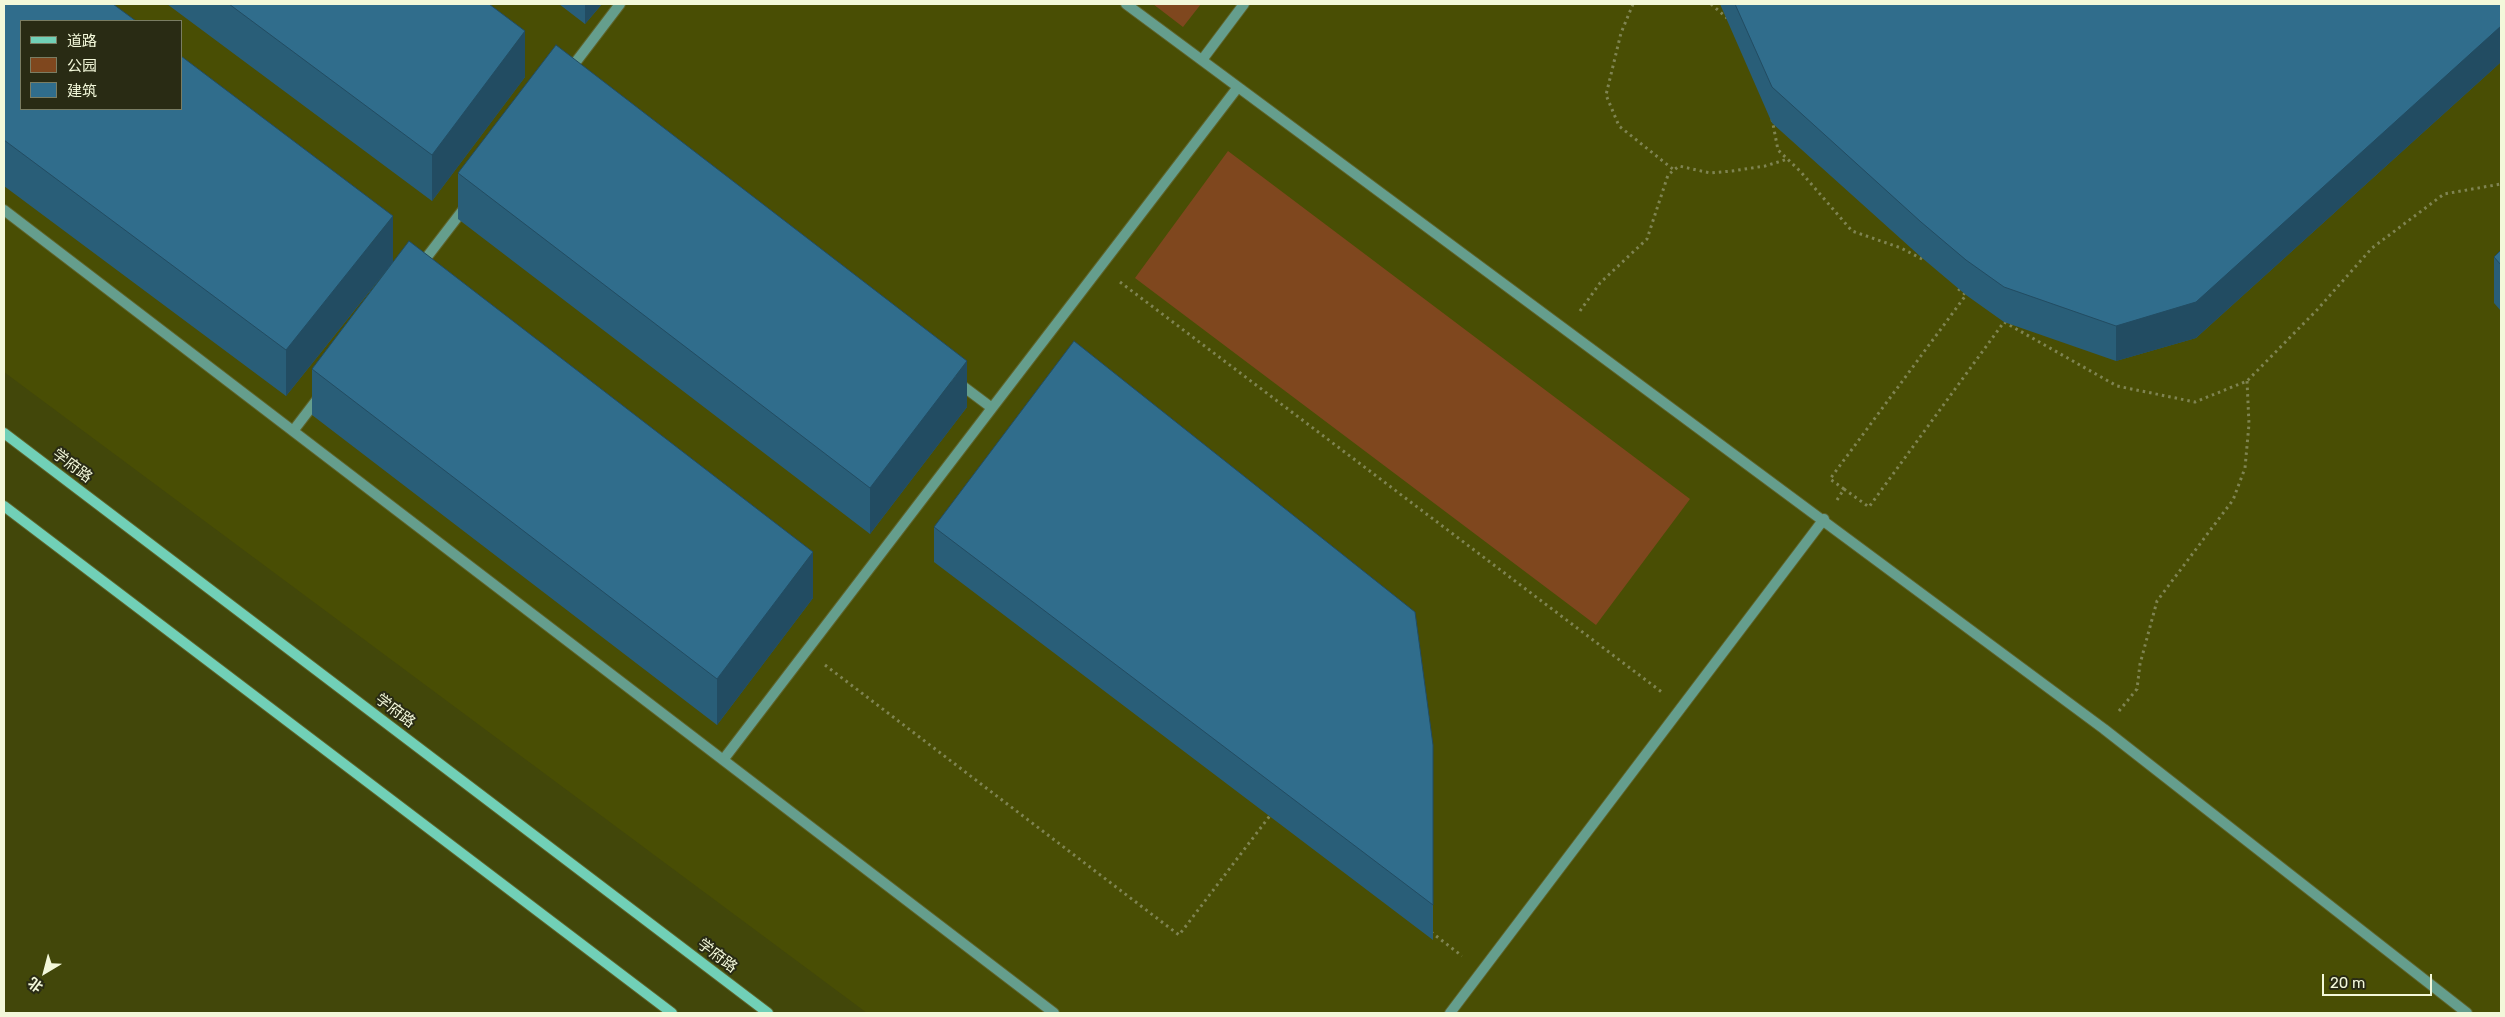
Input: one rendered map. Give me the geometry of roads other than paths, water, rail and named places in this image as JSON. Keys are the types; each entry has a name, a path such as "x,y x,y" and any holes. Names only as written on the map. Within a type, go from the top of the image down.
{"main road":[{"name":"学府路","path":"4,433 768,1013"},
{"path":"4,506 672,1013"}],"lane":[{"path":"562,80 620,4"},
{"path":"1126,4 2104,729 2468,1013"},
{"path":"1202,60 1244,4"},
{"path":"723,760 1238,87"},
{"path":"412,275 472,197"},
{"path":"4,210 1054,1013"},
{"path":"945,373 992,408"},
{"path":"293,432 329,385"},
{"path":"1450,1013 1824,520"}]}
